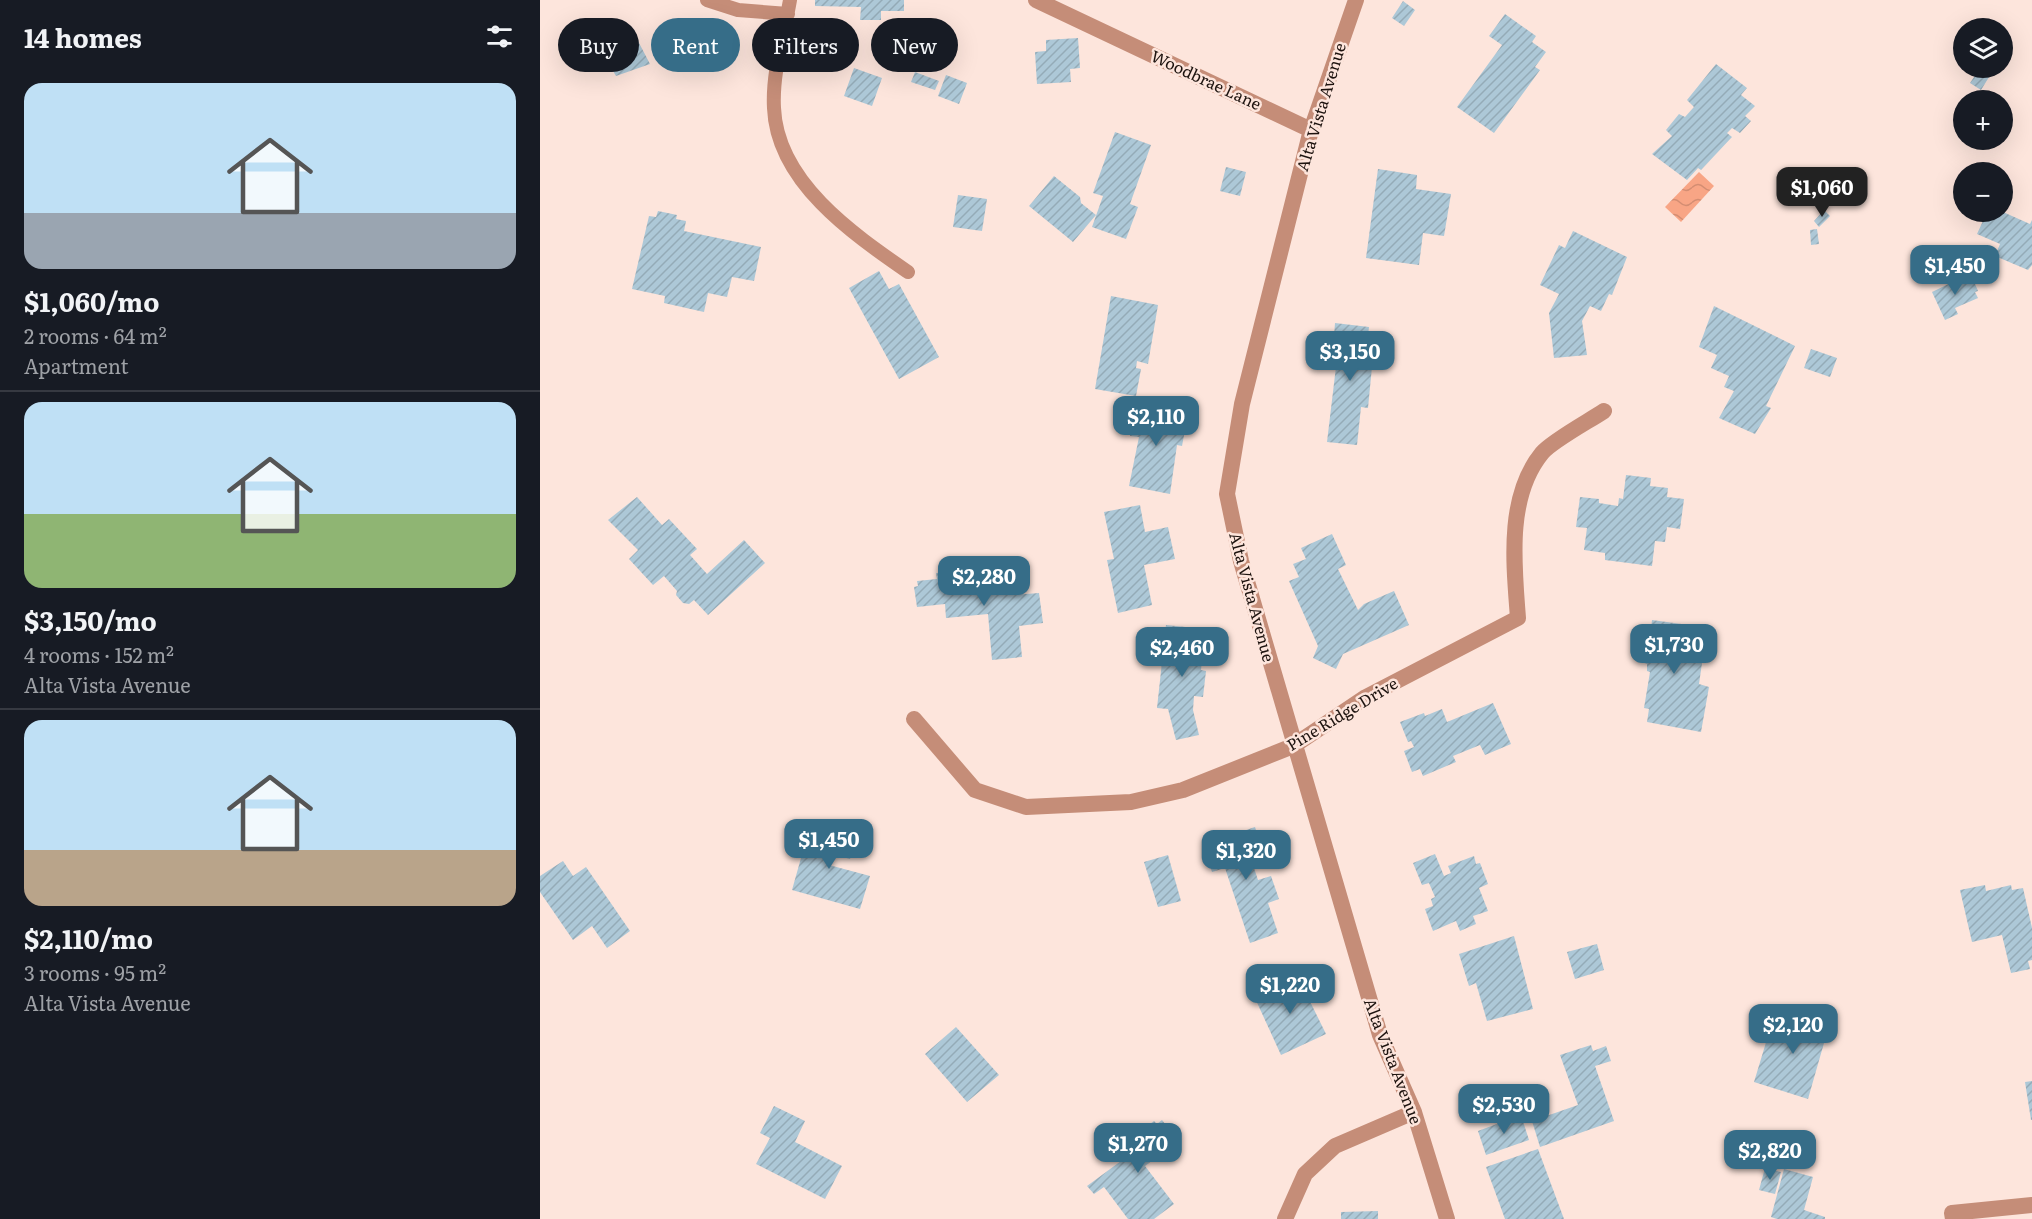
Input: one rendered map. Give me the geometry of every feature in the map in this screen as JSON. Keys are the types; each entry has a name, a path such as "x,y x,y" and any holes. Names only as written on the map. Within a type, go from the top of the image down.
{"street":[{"name":"Woodbrae Lane","path":"1036,0 1311,130"},
{"name":"Alta Vista Avenue","path":"1356,0 1311,130 1242,404 1227,494 1240,561 1380,1035 1414,1112 1448,1219"},
{"name":"Pine Ridge Drive","path":"914,718 975,790 1026,807 1131,802 1182,790 1293,746 1366,697 1518,618 1515,570 1518,499 1542,452 1604,411"},
{"path":"1285,1219 1305,1174 1335,1146 1414,1112"},
{"path":"1953,1219 1952,1214 2032,1205"}],"lane":[{"path":"707,0 738,10 789,7 775,86 774,108 778,138 792,166 824,204 863,241 908,272"}],"water":[{"path":"1699,172 1714,186 1681,222 1665,207"}],"building":[{"path":"815,0 904,0 904,11 881,11 881,18 871,18 871,20 860,20 861,7 815,6"},
{"path":"1403,1 1415,10 1404,26 1392,18"},
{"path":"1505,14 1536,36 1532,42 1546,52 1535,67 1540,70 1494,133 1457,107 1502,45 1489,36"},
{"path":"1078,38 1080,68 1070,69 1071,82 1037,84 1035,52 1046,51 1046,40"},
{"path":"639,43 650,64 639,68"},
{"path":"1716,64 1747,88 1741,95 1755,106 1745,116 1751,121 1740,133 1732,128 1727,133 1732,137 1701,170 1698,168 1687,180 1652,154 1672,136 1666,130 1679,114 1685,117 1694,107 1687,100"},
{"path":"859,70 882,78 872,106 844,96 853,72 859,72"},
{"path":"614,72 627,72 616,76"},
{"path":"915,72 939,81 935,90 911,82"},
{"path":"946,75 967,83 959,104 938,96"},
{"path":"1973,78 1988,78 1981,90 1970,83"},
{"path":"1115,132 1151,145 1130,204 1138,207 1126,239 1092,227 1103,196 1093,193"},
{"path":"1226,167 1246,172 1240,196 1220,191"},
{"path":"1378,169 1417,175 1416,189 1451,194 1444,236 1423,233 1419,265 1366,258"},
{"path":"1054,176 1080,197 1081,203 1096,215 1073,242 1029,206"},
{"path":"958,195 987,199 982,231 953,227"},
{"path":"1824,210 1830,216 1819,227 1814,221"},
{"path":"658,211 677,215 676,219 686,221 684,231 761,247 754,281 732,277 727,297 708,293 704,312 664,303 665,296 632,289 649,216 656,217"},
{"path":"2013,216 2030,224 2032,220 2032,265 2028,270 1995,256 2000,244 1977,234 1982,222 2013,222"},
{"path":"1817,229 1819,244 1811,245 1810,230"},
{"path":"1573,231 1627,257 1612,295 1609,294 1601,311 1590,306 1582,321 1587,355 1554,358 1549,313 1559,294 1540,285 1559,245 1565,248"},
{"path":"879,271 889,289 899,284 939,357 899,379 849,288"},
{"path":"1967,275 1969,281 1973,279 1978,298 1955,308 1958,314 1945,320 1932,292"},
{"path":"1111,296 1158,305 1148,364 1137,361 1136,368 1141,369 1136,396 1095,389"},
{"path":"1714,306 1795,346 1766,406 1771,408 1755,434 1719,418 1734,391 1724,387 1729,376 1711,368 1717,355 1699,347"},
{"path":"1335,323 1369,327 1367,345 1374,346 1368,408 1361,407 1357,445 1327,442 1338,350 1333,349"},
{"path":"1811,349 1837,358 1830,377 1804,368"},
{"path":"1136,405 1188,414 1182,446 1177,445 1170,494 1129,486 1139,437 1130,436"},
{"path":"1626,475 1651,478 1650,486 1668,488 1667,497 1684,499 1680,529 1667,527 1665,542 1655,541 1652,566 1605,560 1605,553 1584,550 1587,528 1576,527 1580,497 1599,499 1599,503 1618,506 1619,498 1623,499"},
{"path":"637,497 662,525 669,519 697,549 690,555 707,574 744,540 765,563 708,615 694,600 689,604 683,603 676,595 677,591 664,576 653,585 629,559 638,550 608,520"},
{"path":"1140,505 1145,532 1168,527 1175,559 1144,565 1152,605 1118,613 1107,560 1114,559 1104,512"},
{"path":"1332,534 1346,565 1338,569 1358,610 1364,604 1394,591 1409,625 1343,654 1336,669 1313,658 1318,646 1289,581 1299,577 1293,564 1306,559 1301,548"},
{"path":"965,570 966,576 991,573 998,586 1011,585 1012,595 1039,593 1043,623 1019,626 1022,657 992,660 988,614 946,618 945,604 917,607 914,587 918,586 917,581 937,579 936,573"},
{"path":"1652,620 1696,626 1694,633 1706,635 1699,684 1709,687 1701,732 1647,722 1649,709 1644,708 1650,672 1647,671 1647,664 1639,661 1644,628 1651,629"},
{"path":"1166,625 1205,629 1201,670 1206,671 1203,697 1194,696 1193,710 1199,735 1176,740 1168,709 1157,708"},
{"path":"1493,703 1511,744 1485,755 1480,745 1453,756 1456,762 1423,776 1420,769 1412,772 1404,751 1414,747 1411,741 1408,742 1400,722 1442,709 1447,722"},
{"path":"810,826 855,839 850,859 831,854 829,865 870,876 860,909 792,890"},
{"path":"1255,827 1264,855 1251,859 1258,880 1271,876 1279,899 1268,903 1278,933 1250,943 1225,868 1212,872 1203,845"},
{"path":"1435,854 1444,876 1451,873 1448,866 1474,856 1476,864 1480,863 1488,884 1479,888 1488,911 1473,916 1476,924 1460,931 1456,921 1433,931 1425,909 1433,906 1431,899 1435,897 1429,883 1422,885 1413,863"},
{"path":"1168,855 1181,901 1158,907 1144,862"},
{"path":"563,861 573,876 586,867 630,931 607,948 592,926 573,940 540,892 540,876"},
{"path":"1985,885 1986,891 2011,885 2012,890 2023,888 2032,928 2032,960 2028,961 2030,969 2011,973 2002,935 1972,942 1960,890"},
{"path":"1514,936 1533,1009 1487,1021 1476,983 1469,986 1459,954"},
{"path":"1597,944 1604,970 1575,979 1567,952"},
{"path":"1297,975 1326,1034 1281,1055 1254,996"},
{"path":"1800,1012 1830,1022 1808,1099 1754,1082 1774,1016 1794,1022 1796,1025"},
{"path":"956,1027 999,1075 967,1102 925,1054"},
{"path":"1591,1045 1593,1051 1606,1046 1611,1061 1595,1066 1614,1121 1540,1147 1532,1121 1578,1105 1560,1055"},
{"path":"2032,1081 2032,1120 2031,1120 2025,1082"},
{"path":"774,1106 805,1121 795,1142 842,1166 825,1199 756,1164 770,1138 760,1133"},
{"path":"1521,1115 1529,1140 1486,1155 1478,1131"},
{"path":"1162,1120 1178,1141 1145,1166 1174,1204 1154,1219 1128,1219 1104,1187 1094,1194 1087,1186 1121,1161 1113,1151 1154,1121 1157,1124"},
{"path":"1538,1149 1564,1219 1505,1219 1486,1167"},
{"path":"1765,1168 1781,1172 1775,1194 1759,1190"},
{"path":"1784,1169 1813,1177 1804,1210 1825,1217 1825,1219 1771,1217"},
{"path":"1378,1211 1378,1219 1341,1219 1341,1212"}]}
